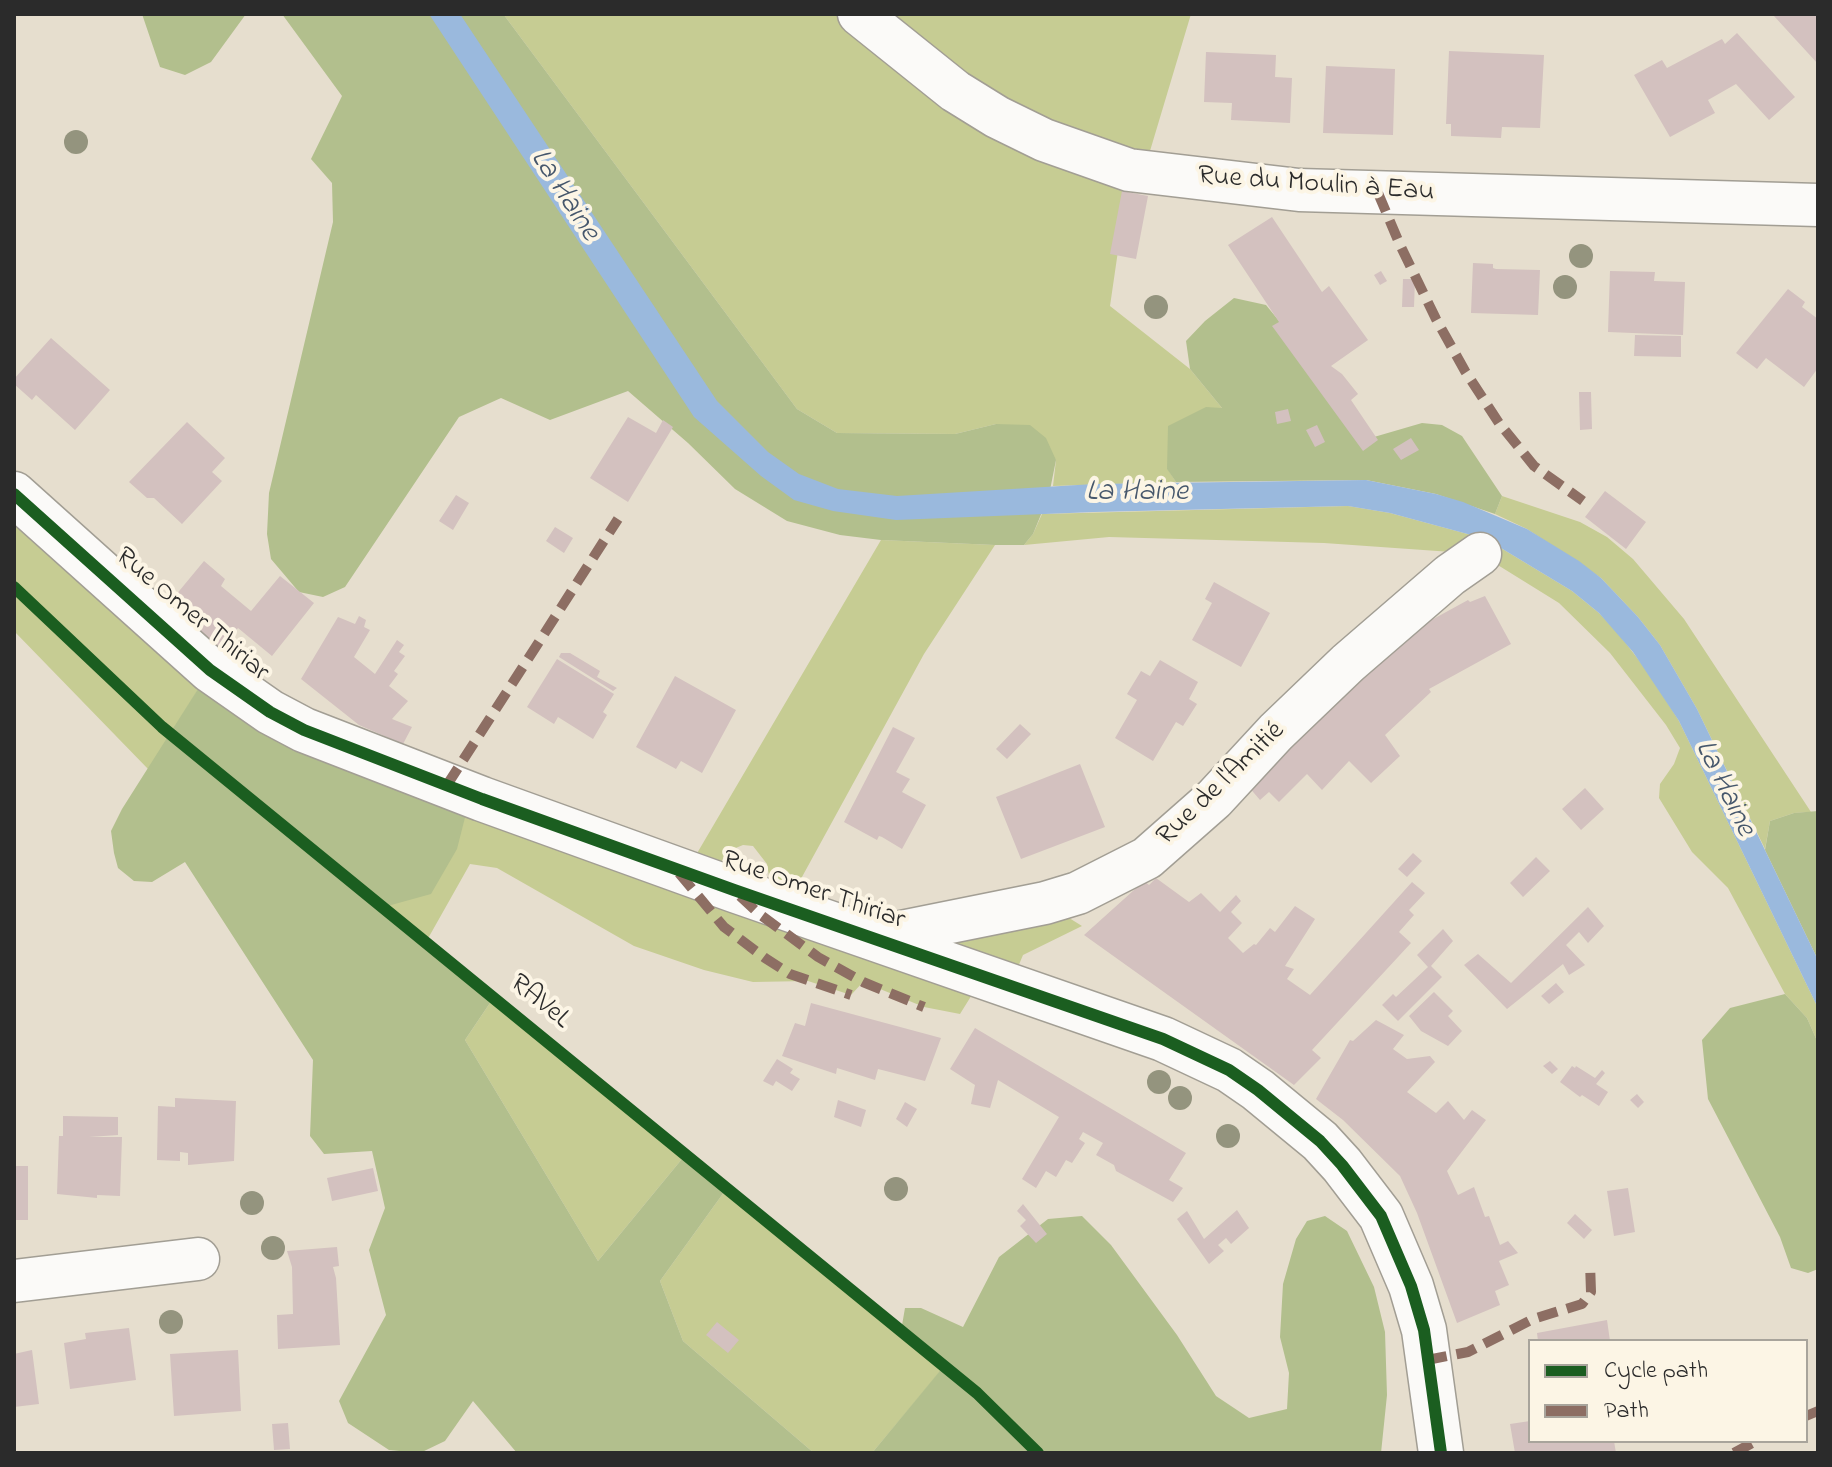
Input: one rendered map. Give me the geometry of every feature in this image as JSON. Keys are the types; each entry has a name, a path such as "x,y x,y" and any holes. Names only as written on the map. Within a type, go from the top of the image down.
{"street":[{"name":"Rue du Moulin à Eau","path":"859,14 955,91 997,117 1044,140 1129,170 1299,190 1818,205"},
{"name":"Rue Omer Thiriar","path":"14,494 210,670 238,691 304,730 482,799 1196,1053 1258,1090 1320,1141 1351,1175 1381,1216 1401,1260 1424,1330 1441,1453"},
{"name":"Rue de l'Amitié","path":"871,938 1045,903 1078,893 1147,858 1214,799 1276,732 1348,663 1450,575 1480,554"},
{"path":"14,1281 198,1259"}],"green space":[{"path":"142,14 246,14 211,62 185,75 160,67"},
{"path":"282,14 504,15 797,409 837,433 955,434 996,424 1030,425 1046,438 1056,460 1049,495 1033,534 1024,545 881,540 840,535 787,521 735,489 628,391 550,420 501,398 459,417 345,587 323,597 299,592 271,559 267,534 269,493 333,222 332,183 311,159 342,96"},
{"path":"500,14 1191,14 1144,171 1127,189 1110,306 1190,369 1222,408 1167,468 1176,482 1053,486 1056,460 996,424 955,434 837,433 797,409 504,15"},
{"path":"1234,298 1266,305 1374,437 1422,423 1442,425 1462,436 1502,496 1495,514 1436,494 1366,480 1176,482 1167,469 1168,426 1206,407 1222,408 1190,369 1186,341"},
{"path":"14,494 210,670 149,770 14,631"},
{"path":"1502,496 1580,522 1607,537 1633,559 1684,619 1811,812 1794,813 1770,821 1765,849 1697,709 1660,645 1601,578 1527,529 1495,514"},
{"path":"1348,506 1390,513 1486,539 1572,591 1618,633 1651,676 1679,721 1818,1008 1818,1043 1807,1018 1785,994 1728,888 1692,852 1659,798 1660,784 1674,764 1680,748 1610,653 1559,603 1480,554 1324,543 1109,537 1024,545 1042,514"},
{"path":"881,540 995,545 924,654 785,908 871,937 1045,903 1082,926 1023,955 1010,986 983,977 960,1014 924,1007 863,982 851,995 808,981 753,982 704,970 634,946 497,868 470,864 426,942 383,907 471,794 686,872","holes":["743,845 753,846 767,864 769,876 761,899 712,882 726,852"]},
{"path":"210,670 471,794 457,849 431,894 384,907 494,997 465,1040 598,1261 686,1154 727,1188 660,1281 683,1341 814,1453 517,1453 473,1401 445,1441 420,1453 389,1450 348,1423 339,1401 386,1315 369,1250 385,1208 372,1151 324,1154 310,1136 313,1060 185,862 152,882 134,881 118,868 114,853 111,831 122,809"},
{"path":"1818,811 1818,960 1765,850 1770,821 1794,813"},
{"path":"1785,994 1807,1018 1818,1043 1818,1269 1808,1273 1791,1268 1780,1237 1708,1099 1702,1040 1730,1008"},
{"path":"494,997 686,1154 598,1261 465,1040"},
{"path":"727,1188 945,1366 872,1453 814,1453 683,1341 660,1281"},
{"path":"1082,1216 1111,1245 1177,1335 1216,1396 1249,1418 1287,1409 1289,1373 1280,1337 1283,1284 1296,1239 1307,1221 1325,1216 1347,1231 1374,1287 1385,1332 1387,1395 1381,1453 872,1453 944,1366 901,1331 905,1308 921,1308 963,1327 999,1257 1048,1219"}],"water":[{"name":"La Haine","path":"429,14 460,14 717,401 768,452 799,474 838,489 897,496 1094,484 1366,480 1463,502 1527,529 1579,561 1601,578 1638,617 1660,645 1697,709 1818,960 1818,1008 1679,721 1633,652 1599,613 1572,591 1486,539 1390,513 1348,506 896,520 833,511 794,500 761,476 694,417"}],"building":[{"path":"1818,14 1818,64 1774,16"},
{"path":"1737,33 1795,97 1769,120 1736,84 1708,100 1715,113 1670,137 1634,75 1662,60 1667,68 1722,39 1725,44"},
{"path":"1449,51 1544,55 1540,128 1502,127 1501,138 1451,136 1451,124 1446,124"},
{"path":"1206,52 1276,55 1275,77 1292,78 1290,123 1231,120 1232,103 1204,102"},
{"path":"1326,66 1395,69 1393,135 1323,133"},
{"path":"1122,191 1148,196 1136,259 1110,254"},
{"path":"1272,217 1322,292 1329,286 1368,340 1331,366 1358,394 1351,400 1378,440 1363,451 1272,326 1279,322 1228,245"},
{"path":"1473,263 1493,264 1496,269 1540,270 1538,315 1471,313"},
{"path":"1381,271 1387,281 1380,285 1374,275"},
{"path":"1610,271 1655,272 1654,281 1685,282 1683,335 1608,332"},
{"path":"1403,279 1415,279 1414,307 1402,307"},
{"path":"1788,289 1805,302 1802,307 1818,319 1818,368 1804,387 1766,358 1757,369 1736,353"},
{"path":"1635,335 1681,336 1681,357 1634,356"},
{"path":"51,338 110,390 75,430 36,395 32,400 14,384 14,379"},
{"path":"1579,392 1591,392 1592,429 1580,430"},
{"path":"1288,409 1291,421 1277,424 1275,412"},
{"path":"628,417 656,433 663,420 673,427 628,502 590,478"},
{"path":"187,422 225,458 212,472 222,481 182,524 154,498 147,498 129,482"},
{"path":"1317,425 1325,442 1315,447 1306,430"},
{"path":"1411,438 1419,450 1401,460 1393,449"},
{"path":"1605,491 1646,522 1626,549 1585,517"},
{"path":"456,495 469,503 453,530 439,521"},
{"path":"555,527 573,538 564,553 546,541"},
{"path":"204,561 225,579 221,586 251,611 280,576 314,603 272,656 238,628 220,650 183,617 190,609 175,596"},
{"path":"1214,582 1270,613 1241,667 1192,640 1212,603 1205,599"},
{"path":"1485,596 1511,644 1429,689 1431,692 1385,735 1400,756 1371,783 1349,761 1322,790 1307,774 1279,802 1269,792 1260,800 1248,786 1395,640 1468,600 1470,602"},
{"path":"359,616 366,620 364,627 370,630 354,657 375,674 397,640 404,645 399,652 405,656 394,671 398,674 389,686 408,701 392,719 412,727 403,744 359,725 301,679 338,617 355,624"},
{"path":"561,653 570,653 600,671 597,677 617,688 613,691 559,657"},
{"path":"557,659 614,694 603,712 607,715 593,739 558,717 554,724 527,707"},
{"path":"1160,660 1198,682 1189,699 1197,704 1183,726 1176,722 1153,761 1115,738 1137,700 1127,694 1141,671 1150,676"},
{"path":"675,676 736,710 702,773 681,761 676,769 636,747"},
{"path":"1020,724 1031,734 1007,759 996,749"},
{"path":"893,727 915,738 896,772 910,779 902,792 926,805 902,849 882,837 879,836 877,840 844,822"},
{"path":"1080,764 1105,827 1021,859 996,797"},
{"path":"1585,788 1604,809 1581,830 1562,809"},
{"path":"1413,853 1422,861 1407,877 1398,869"},
{"path":"1536,857 1550,871 1523,897 1510,883"},
{"path":"1156,878 1189,902 1201,893 1220,912 1236,895 1241,901 1231,912 1242,923 1228,938 1243,953 1256,945 1270,928 1275,932 1295,906 1315,919 1285,966 1294,969 1287,979 1310,995 1412,882 1425,893 1409,910 1414,915 1399,932 1411,943 1312,1050 1321,1058 1294,1085 1084,935 1144,881 1149,885"},
{"path":"1588,907 1604,926 1588,943 1579,932 1566,945 1585,965 1569,975 1563,964 1507,1009 1464,965 1478,954 1511,983"},
{"path":"1443,929 1453,941 1431,966 1442,977 1398,1021 1382,1005 1393,994 1396,997 1428,967 1417,955"},
{"path":"1556,983 1564,992 1549,1004 1541,996"},
{"path":"1434,992 1453,1011 1448,1016 1462,1031 1448,1046 1421,1031 1409,1016"},
{"path":"811,1003 941,1038 925,1081 878,1069 875,1080 837,1068 836,1074 782,1056 795,1023 805,1026"},
{"path":"1376,1020 1404,1035 1393,1049 1407,1059 1430,1056 1435,1062 1407,1092 1436,1113 1448,1101 1464,1120 1472,1110 1486,1120 1447,1171 1458,1195 1474,1187 1500,1245 1508,1241 1518,1253 1499,1261 1509,1285 1495,1291 1500,1305 1457,1323 1417,1213 1400,1176 1343,1120 1316,1099 1350,1040 1353,1041"},
{"path":"975,1028 1186,1153 1169,1180 1183,1188 1173,1202 1116,1171 1114,1165 1096,1155 1103,1143 1083,1132 1079,1139 1085,1143 1072,1163 1066,1160 1056,1177 1046,1171 1036,1188 1022,1179 1059,1117 998,1080 990,1108 971,1104 975,1085 950,1069"},
{"path":"777,1059 793,1069 790,1073 800,1079 792,1091 776,1081 773,1086 763,1081"},
{"path":"1550,1061 1558,1069 1552,1074 1543,1066"},
{"path":"1572,1066 1595,1078 1602,1070 1605,1073 1596,1084 1608,1092 1599,1106 1560,1082"},
{"path":"1637,1094 1644,1102 1638,1108 1630,1100"},
{"path":"175,1098 236,1101 234,1161 188,1165 188,1153 180,1152 180,1161 157,1160 158,1106 175,1107"},
{"path":"838,1100 866,1110 861,1127 834,1117"},
{"path":"905,1102 917,1109 907,1127 896,1119"},
{"path":"63,1116 118,1117 118,1135 89,1137 122,1137 120,1196 97,1195 97,1198 57,1194 59,1136 63,1136"},
{"path":"14,1166 28,1166 28,1220 14,1220"},
{"path":"373,1168 378,1191 332,1201 327,1178"},
{"path":"1628,1188 1635,1232 1614,1236 1607,1191"},
{"path":"1023,1204 1047,1234 1036,1243 1020,1226 1026,1220 1017,1211"},
{"path":"1237,1210 1249,1228 1231,1244 1226,1238 1218,1245 1224,1251 1209,1264 1177,1219 1187,1211 1204,1239"},
{"path":"1575,1214 1592,1230 1584,1239 1567,1223"},
{"path":"337,1247 339,1266 333,1267 340,1345 278,1349 277,1315 293,1314 292,1267 287,1251"},
{"path":"1607,1320 1610,1339 1538,1339 1537,1333"},
{"path":"717,1322 739,1340 728,1353 706,1335"},
{"path":"129,1328 136,1380 70,1389 64,1343 86,1339 85,1333"},
{"path":"32,1350 39,1404 14,1407 14,1354"},
{"path":"238,1350 241,1411 174,1416 170,1354"},
{"path":"1528,1421 1528,1443 1614,1443 1616,1453 1515,1453 1510,1424"},
{"path":"288,1423 290,1449 274,1450 272,1424"}],"marked path":[{"path":"1378,193 1436,319 1499,423 1534,466 1583,501"},
{"path":"447,785 618,519"},
{"path":"679,873 724,927 765,958 790,974 851,995"},
{"path":"740,896 818,957 863,982 924,1007"},
{"path":"1427,1360 1468,1352 1533,1319 1582,1304 1591,1292 1590,1263"},
{"path":"1808,1415 1818,1411"},
{"path":"1734,1453 1752,1443"}],"cycle path":[{"path":"14,494 210,670 270,712 304,730 482,799 734,890 1163,1039 1229,1070 1320,1141 1381,1216 1411,1286 1424,1330 1441,1453"},
{"name":"RAVeL","path":"14,587 162,727 977,1393 1038,1453"}]}
